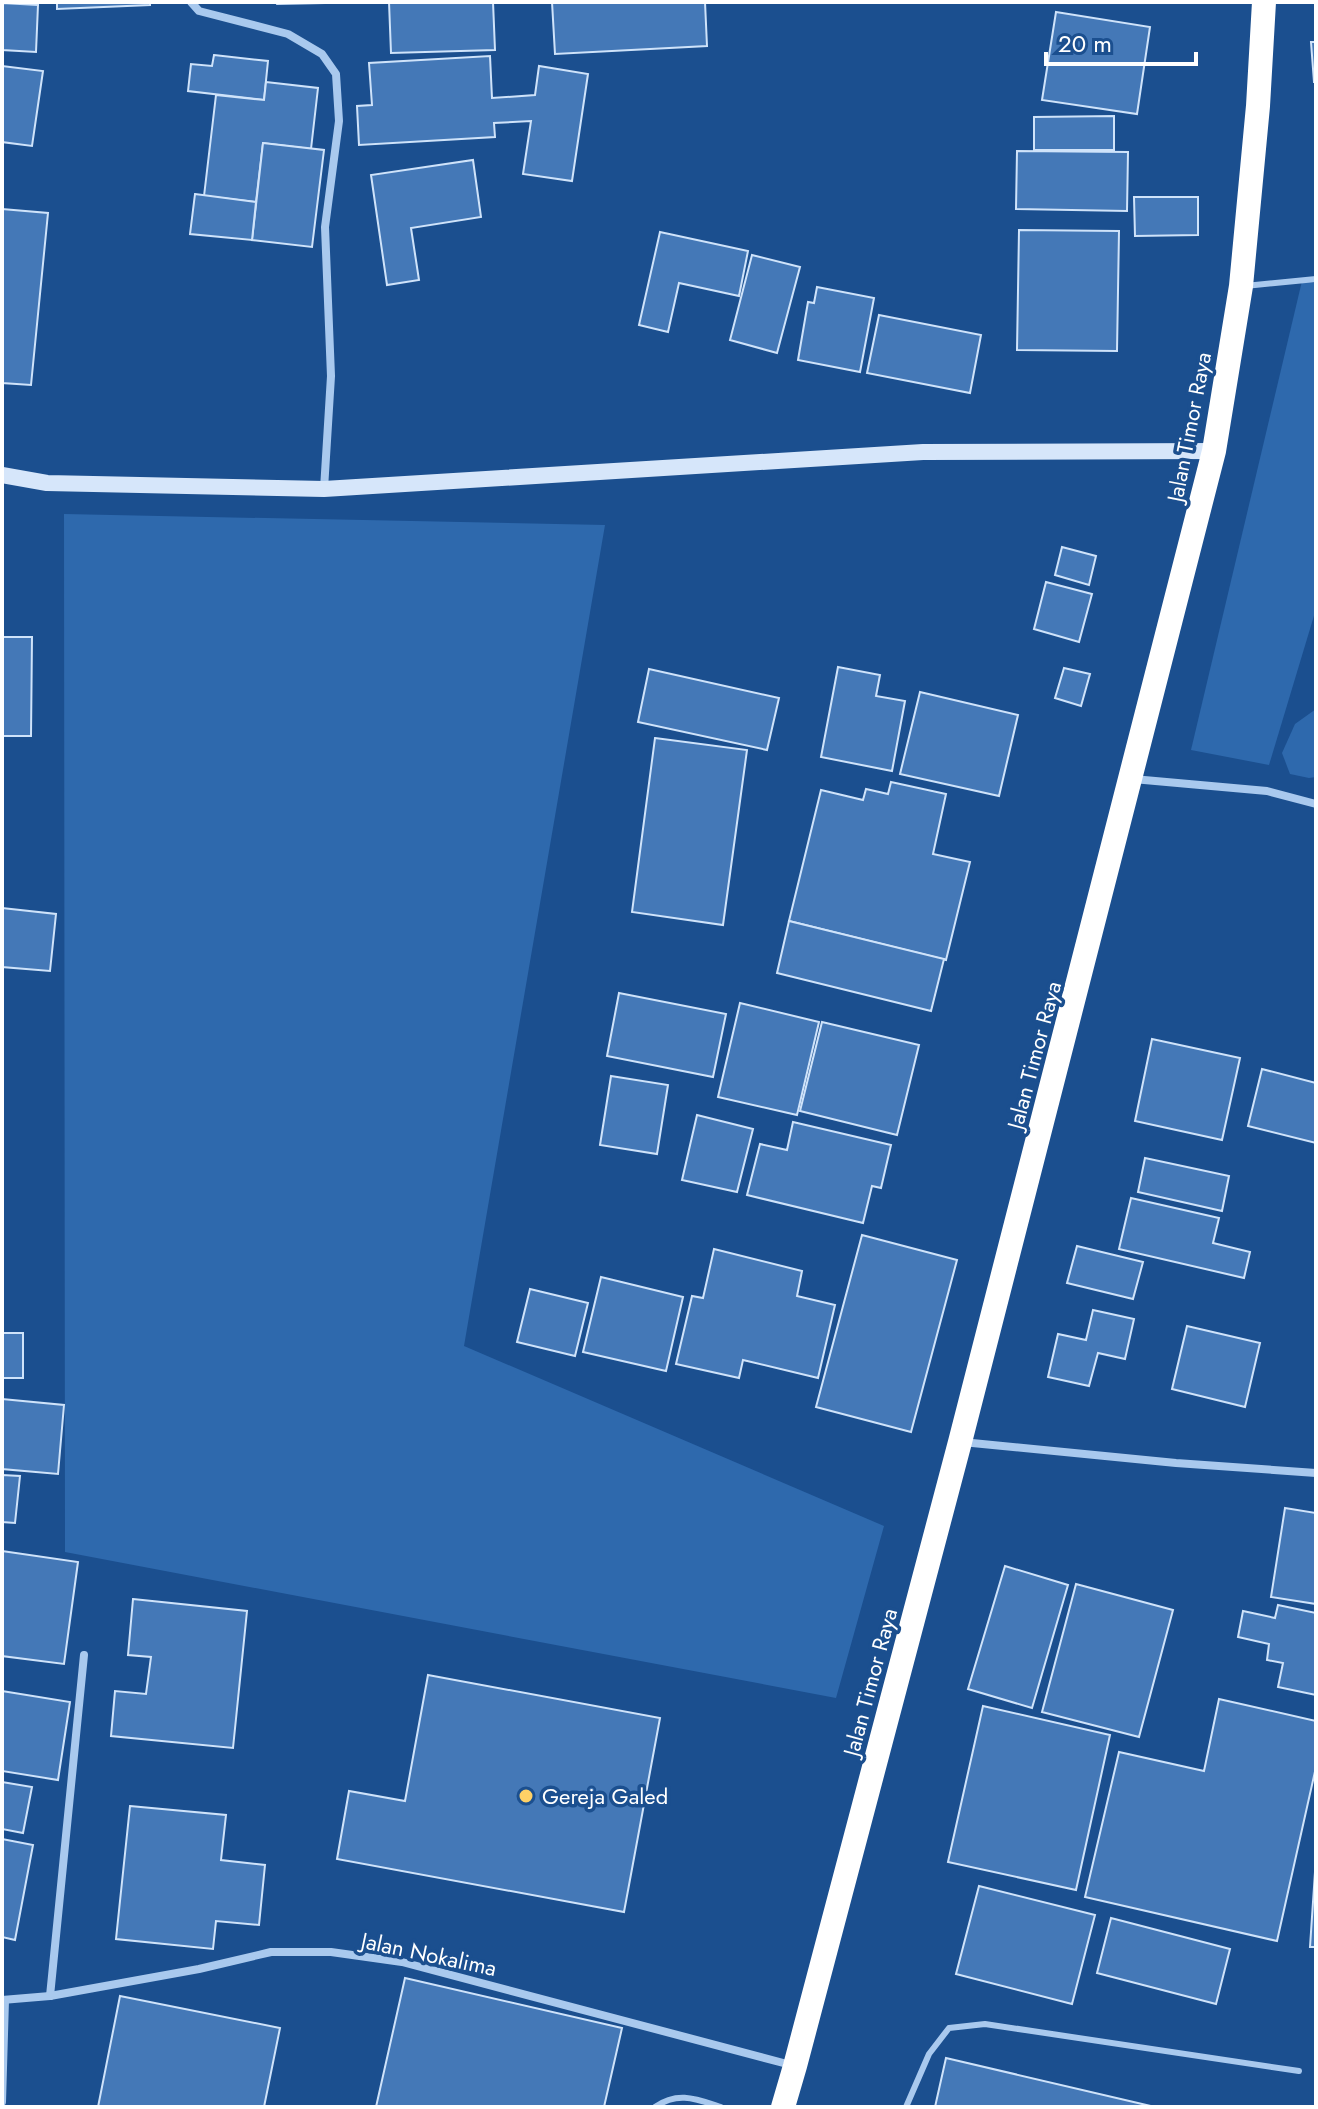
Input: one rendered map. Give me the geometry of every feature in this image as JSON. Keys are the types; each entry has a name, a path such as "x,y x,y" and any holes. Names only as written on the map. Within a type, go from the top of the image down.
{"highway":[{"name":"Jalan Timor Raya","path":"783,2107 960,1442 1214,451 1241,286 1258,106 1264,2"}],"main road":[{"path":"2,475 47,483 324,489 923,452 1214,451"}],"street":[{"path":"191,2 199,11 288,34 322,54 336,74 339,121 325,227 331,376 324,489"},
{"path":"1132,779 1267,791 1316,804"},
{"path":"960,1442 1316,1473"},
{"path":"50,1996 84,1655"},
{"name":"Jalan Nokalima","path":"4,2000 50,1996 199,1969 271,1952 331,1952 402,1962 795,2066"},
{"path":"2,2102 4,2000"}],"lane":[{"path":"1241,286 1316,279"},
{"path":"906,2107 929,2054 949,2028 985,2024 1299,2071"},
{"path":"655,2107 668,2098 693,2098 721,2107"}],"shaded area":[{"path":"1302,281 1316,283 1316,609 1269,765 1191,750"},
{"path":"64,514 605,525 464,1346 884,1526 836,1698 65,1552"},
{"path":"1316,709 1316,777 1290,774 1282,753 1295,724"}],"building":[{"path":"57,2 150,2 150,5 57,9"},
{"path":"276,2 374,2 277,4"},
{"path":"389,2 493,2 495,50 391,53"},
{"path":"552,2 705,2 707,46 555,54"},
{"path":"2,3 38,5 36,52 2,50"},
{"path":"1056,12 1150,27 1137,114 1042,100"},
{"path":"1311,42 1316,42 1316,82 1314,82"},
{"path":"214,55 268,61 264,100 188,91 191,64 212,66"},
{"path":"490,56 492,98 535,95 539,66 588,74 572,181 523,174 531,121 494,123 495,137 359,145 357,106 372,105 369,63"},
{"path":"2,66 43,71 32,146 2,142"},
{"path":"266,82 318,88 311,149 263,143 256,202 204,196 216,95 264,100"},
{"path":"1114,116 1114,150 1034,150 1034,117"},
{"path":"263,143 324,150 312,247 252,240"},
{"path":"1017,151 1128,152 1127,211 1016,209"},
{"path":"473,160 481,217 411,228 419,280 387,285 371,175"},
{"path":"195,194 256,202 252,240 190,234"},
{"path":"1134,197 1198,197 1198,235 1135,236"},
{"path":"2,209 48,213 31,385 2,383"},
{"path":"1019,230 1119,231 1117,351 1017,350"},
{"path":"660,232 748,251 739,296 679,283 668,332 639,325"},
{"path":"752,255 800,267 777,353 730,340"},
{"path":"817,287 874,298 860,372 798,360 808,302 814,303"},
{"path":"879,315 981,335 970,393 867,373"},
{"path":"1062,547 1096,556 1089,585 1055,575"},
{"path":"1046,582 1092,594 1079,642 1034,629"},
{"path":"2,637 32,637 31,736 2,736"},
{"path":"838,667 880,675 876,696 905,701 892,771 821,757"},
{"path":"1064,668 1090,674 1081,706 1055,698"},
{"path":"649,669 779,698 767,750 638,722"},
{"path":"920,692 1018,715 999,796 900,774"},
{"path":"655,738 747,750 723,925 632,912"},
{"path":"891,782 946,794 933,854 970,862 946,960 789,921 821,790 863,800 866,789 888,794"},
{"path":"2,908 56,914 50,971 2,967"},
{"path":"789,921 944,959 931,1011 777,973"},
{"path":"619,993 726,1014 713,1077 607,1056"},
{"path":"740,1003 819,1022 797,1115 718,1097"},
{"path":"822,1022 919,1045 897,1135 800,1111"},
{"path":"1152,1039 1240,1058 1222,1140 1135,1121"},
{"path":"1262,1069 1316,1083 1316,1143 1248,1126"},
{"path":"611,1076 668,1085 657,1154 600,1145"},
{"path":"697,1115 753,1129 737,1192 682,1180"},
{"path":"793,1122 891,1145 881,1188 872,1186 863,1223 747,1195 760,1144 787,1150"},
{"path":"1145,1158 1229,1176 1222,1211 1138,1192"},
{"path":"1131,1198 1219,1218 1213,1243 1250,1252 1244,1278 1119,1249"},
{"path":"862,1235 957,1260 911,1432 816,1407"},
{"path":"1077,1246 1143,1262 1133,1299 1067,1283"},
{"path":"714,1249 802,1271 797,1296 835,1305 818,1378 743,1360 739,1378 676,1364 692,1296 703,1298"},
{"path":"601,1277 683,1297 666,1371 583,1352"},
{"path":"530,1289 588,1303 575,1356 517,1342"},
{"path":"1093,1310 1134,1319 1125,1359 1098,1353 1089,1386 1048,1377 1058,1334 1086,1340"},
{"path":"1187,1326 1260,1343 1245,1407 1172,1389"},
{"path":"2,1333 23,1333 23,1378 2,1378"},
{"path":"2,1399 64,1405 58,1474 2,1469"},
{"path":"2,1475 20,1476 15,1523 2,1522"},
{"path":"1285,1508 1316,1513 1316,1604 1271,1597"},
{"path":"2,1551 78,1562 64,1664 2,1656"},
{"path":"1005,1566 1068,1585 1032,1708 968,1689"},
{"path":"1076,1584 1173,1610 1139,1737 1042,1712"},
{"path":"133,1599 247,1611 233,1748 111,1736 115,1691 146,1694 151,1657 128,1655"},
{"path":"1278,1605 1316,1613 1316,1695 1278,1687 1283,1663 1267,1660 1269,1644 1238,1637 1243,1611 1275,1618"},
{"name":"Gereja Galed","path":"428,1675 660,1718 624,1912 337,1859 349,1791 405,1801"},
{"path":"2,1691 70,1702 58,1780 2,1771"},
{"path":"1219,1699 1316,1721 1316,1767 1277,1941 1085,1897 1119,1752 1204,1771"},
{"path":"983,1706 1110,1735 1076,1890 948,1862"},
{"path":"2,1782 32,1787 23,1833 2,1829"},
{"path":"130,1806 226,1815 221,1860 265,1865 259,1925 216,1921 213,1949 116,1939"},
{"path":"2,1839 33,1845 15,1940 2,1937"},
{"path":"1316,1857 1316,1947 1310,1947"},
{"path":"979,1886 1095,1915 1072,2004 956,1974"},
{"path":"1111,1918 1230,1949 1216,2004 1097,1973"},
{"path":"405,1978 622,2028 604,2107 376,2107"},
{"path":"120,1996 280,2028 264,2107 98,2107"},
{"path":"946,2058 1155,2107 935,2107"}],"place":[{"name":"Gereja Galed","path":"526,1796"}]}
